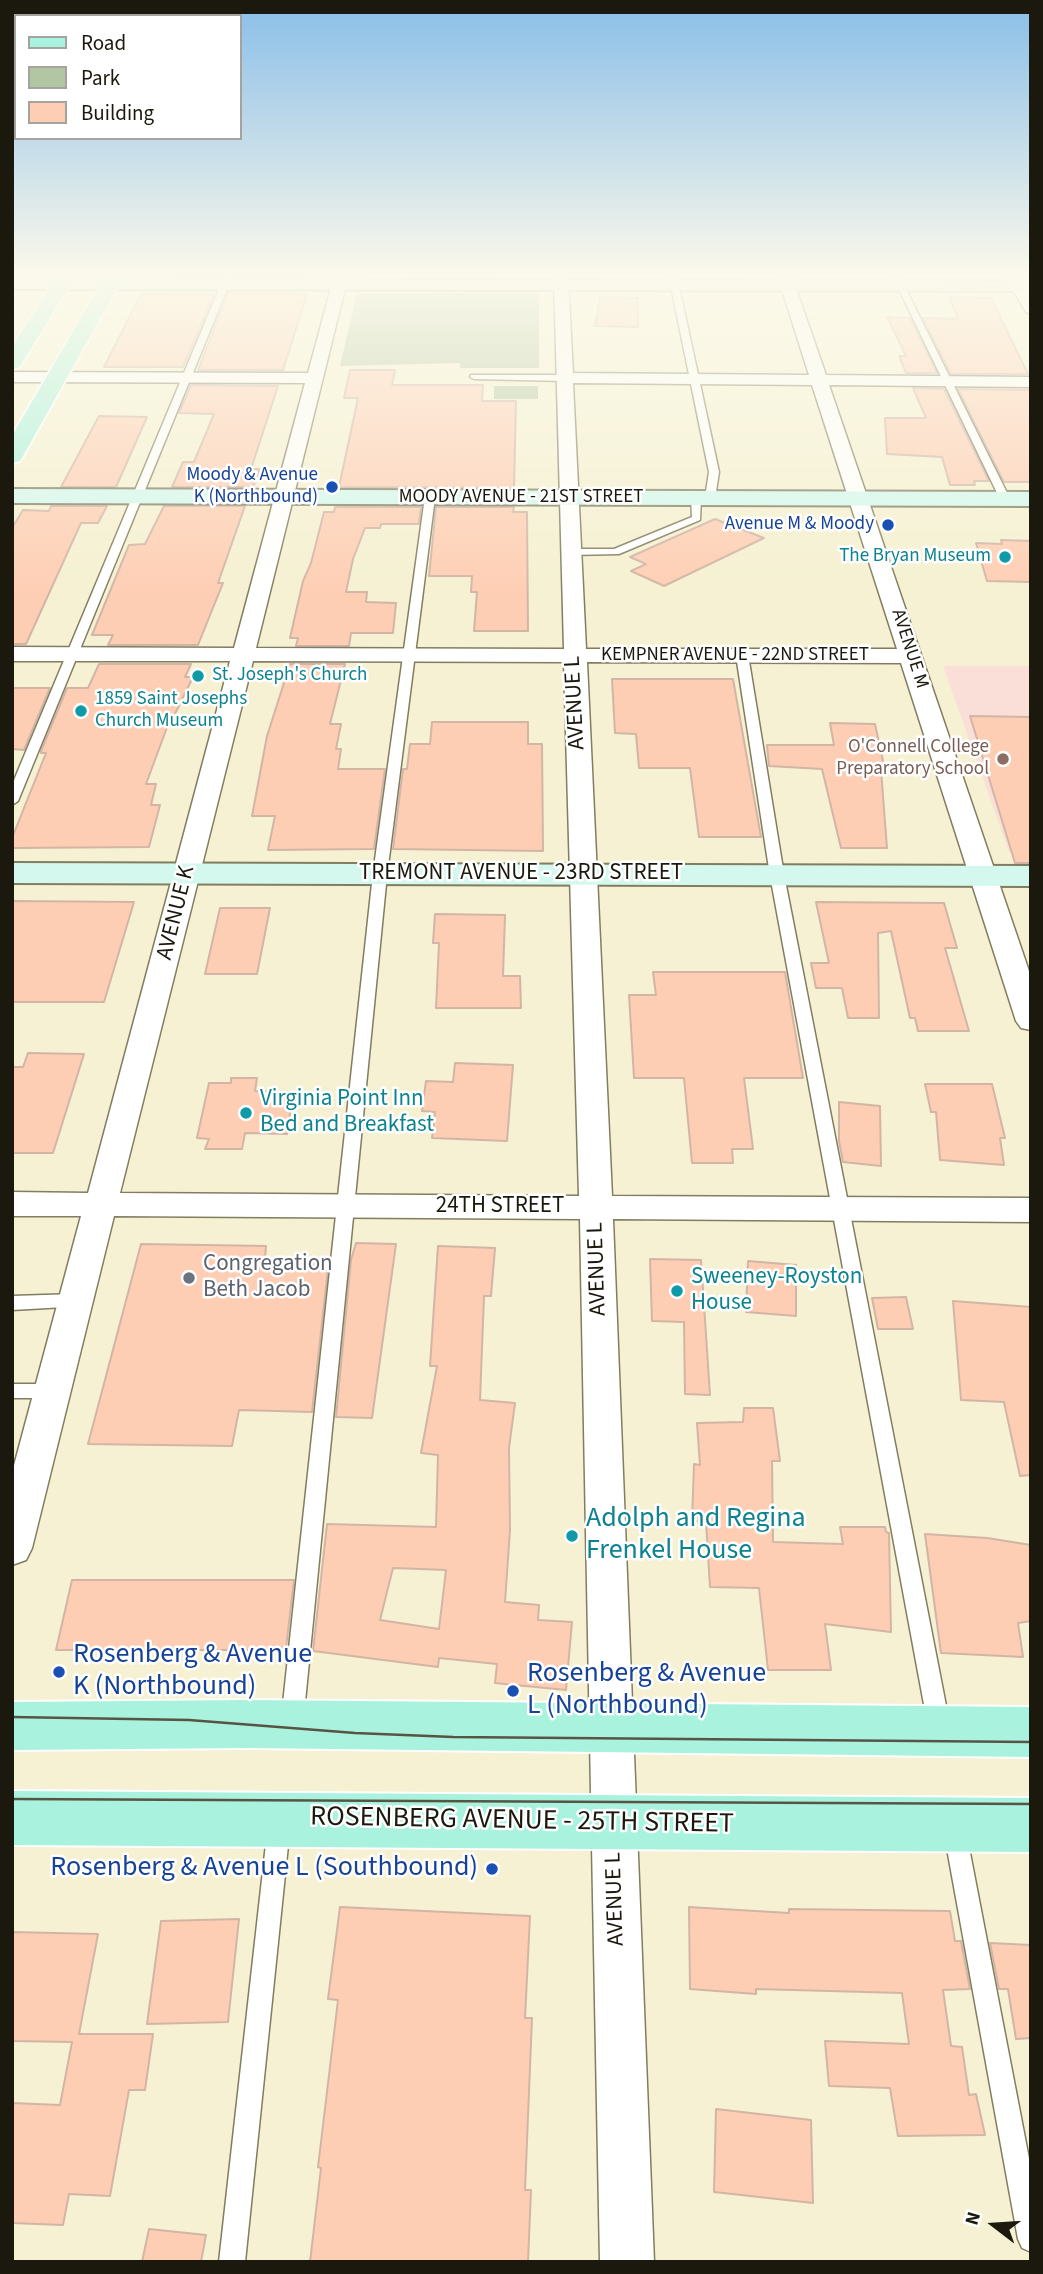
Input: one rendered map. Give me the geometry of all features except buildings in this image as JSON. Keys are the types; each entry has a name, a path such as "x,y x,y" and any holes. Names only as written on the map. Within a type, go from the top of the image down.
{"main road":[{"path":"12,456 53,383"},
{"path":"12,1726 292,1724 1031,1732"},
{"name":"ROSENBERG AVENUE - 25TH STREET","path":"12,1818 1031,1825"}],"street":[{"name":"AVENUE K","path":"12,1548 314,383"},
{"name":"AVENUE L","path":"564,383 596,1207 626,2262"},
{"name":"AVENUE M","path":"821,383 1031,1020"},
{"name":"MOODY AVENUE - 21ST STREET","path":"12,496 1031,499"},
{"name":"KEMPNER AVENUE - 22ND STREET","path":"12,654 911,656"},
{"name":"TREMONT AVENUE - 23RD STREET","path":"12,873 1031,876"},
{"name":"24TH STREET","path":"12,1203 1031,1210"}],"lane":[{"path":"12,801 185,383"},
{"path":"570,552 615,552 697,519 714,472 693,383"},
{"path":"946,383 1005,499"},
{"path":"292,1724 380,874 430,497"},
{"path":"742,655 777,875 940,1731"},
{"path":"12,1303 76,1301"},
{"path":"12,1391 53,1391"},
{"path":"232,2262 280,1819"},
{"path":"954,1824 1031,2239"}],"shaded area":[{"name":"O'Connell College Preparatory School","path":"943,666 1031,666 1031,852 1009,852"}],"green space":[{"path":"494,386 538,386 538,399 494,399"}],"tram line":[{"path":"12,1717 189,1720 355,1733 453,1737 1031,1742"},
{"path":"12,1799 1031,1804"}],"place":[{"name":"Moody & Avenue K (Northbound)","path":"332,487"},
{"name":"Avenue M & Moody","path":"888,525"},
{"name":"The Bryan Museum","path":"1005,557"},
{"name":"St. Joseph's Church","path":"198,676"},
{"name":"1859 Saint Josephs Church Museum","path":"81,711"},
{"name":"O'Connell College Preparatory School","path":"1003,759"},
{"name":"Virginia Point Inn Bed and Breakfast","path":"246,1113"},
{"name":"Congregation Beth Jacob","path":"189,1278"},
{"name":"Sweeney-Royston House","path":"677,1291"},
{"name":"Adolph and Regina Frenkel House","path":"572,1536"},
{"name":"Rosenberg & Avenue K (Northbound)","path":"59,1672"},
{"name":"Rosenberg & Avenue L (Northbound)","path":"513,1691"},
{"name":"Rosenberg & Avenue L (Southbound)","path":"492,1869"}]}
